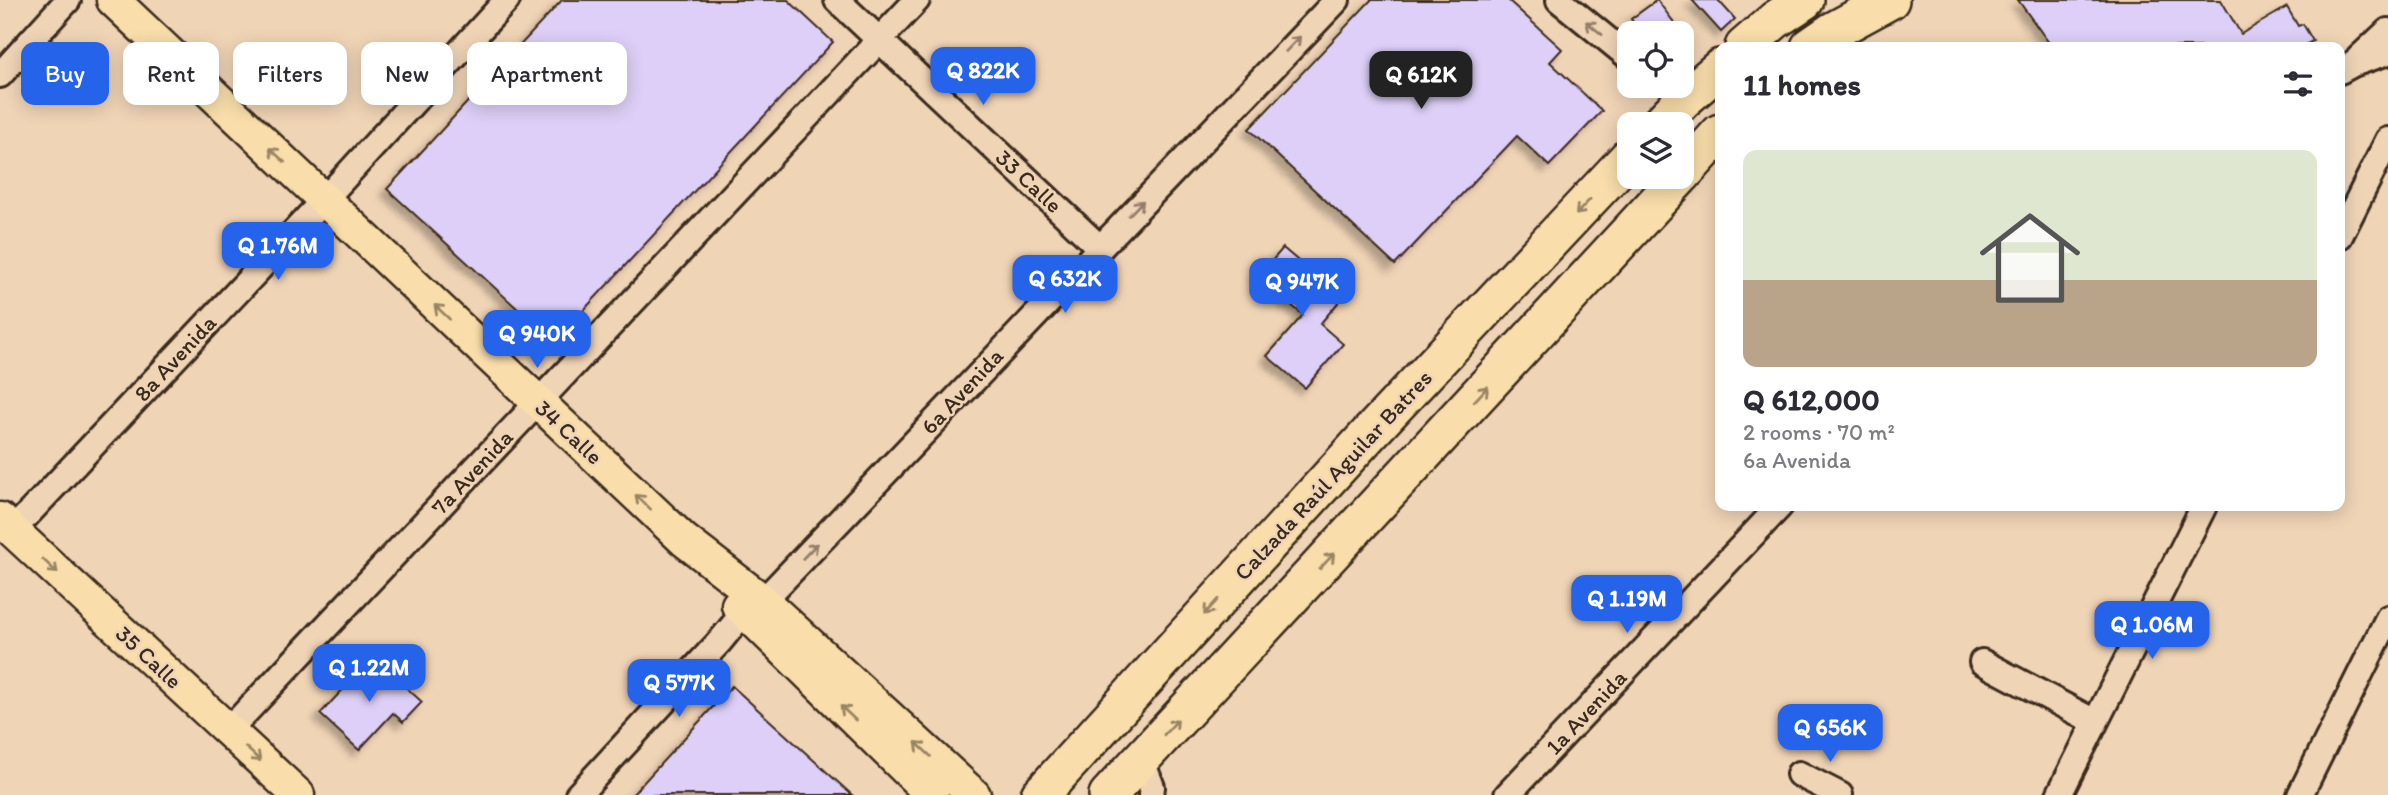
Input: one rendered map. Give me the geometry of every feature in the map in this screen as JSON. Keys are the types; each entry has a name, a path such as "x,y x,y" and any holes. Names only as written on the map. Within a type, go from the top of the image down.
{"highway":[{"path":"1749,42 1783,10 1805,0"},
{"path":"1830,42 1890,0"},
{"path":"1670,103 1715,72"},
{"path":"1694,162 1715,139"},
{"name":"Calzada Raúl Aguilar Batres","path":"1040,795 1368,435 1617,170"},
{"path":"1108,795 1152,784 1431,449 1669,189"}],"main road":[{"name":"34 Calle","path":"113,0 754,606 974,795"},
{"name":"35 Calle","path":"6,525 298,795"},
{"path":"754,606 932,795"}],"street":[{"path":"0,75 68,0"},
{"name":"8a Avenida","path":"6,525 324,200 507,0"},
{"name":"33 Calle","path":"837,0 1099,247"},
{"name":"7a Avenida","path":"228,731 917,0"},
{"name":"6a Avenida","path":"578,795 754,606 1337,0"},
{"path":"1559,0 1617,47"},
{"path":"2346,67 2388,31"},
{"path":"2346,67 2388,52"},
{"path":"2345,226 2388,140"},
{"name":"1a Avenida","path":"1507,795 1775,511"},
{"path":"2059,795 2199,511"},
{"path":"2300,795 2388,618"},
{"path":"1982,662 2095,722"},
{"path":"1799,774 1840,795"}],"building":[{"path":"562,0 788,0 833,42 554,342 387,189 467,103 467,105 627,105 627,42 523,42"},
{"path":"1371,0 1508,0 1562,49 1550,62 1602,111 1549,166 1517,136 1395,265 1249,129"},
{"path":"1657,0 1673,21 1633,21 1631,19"},
{"path":"1692,0 1718,0 1735,19 1721,32"},
{"path":"2018,0 2221,0 2241,34 2287,7 2298,26 2303,24 2313,41 2311,42 2048,42"},
{"path":"1283,248 1342,298 1320,324 1343,344 1305,388 1267,356 1303,315 1258,277"},
{"path":"373,657 422,702 403,722 393,713 359,750 320,714"},
{"path":"732,686 852,795 632,795"}]}
